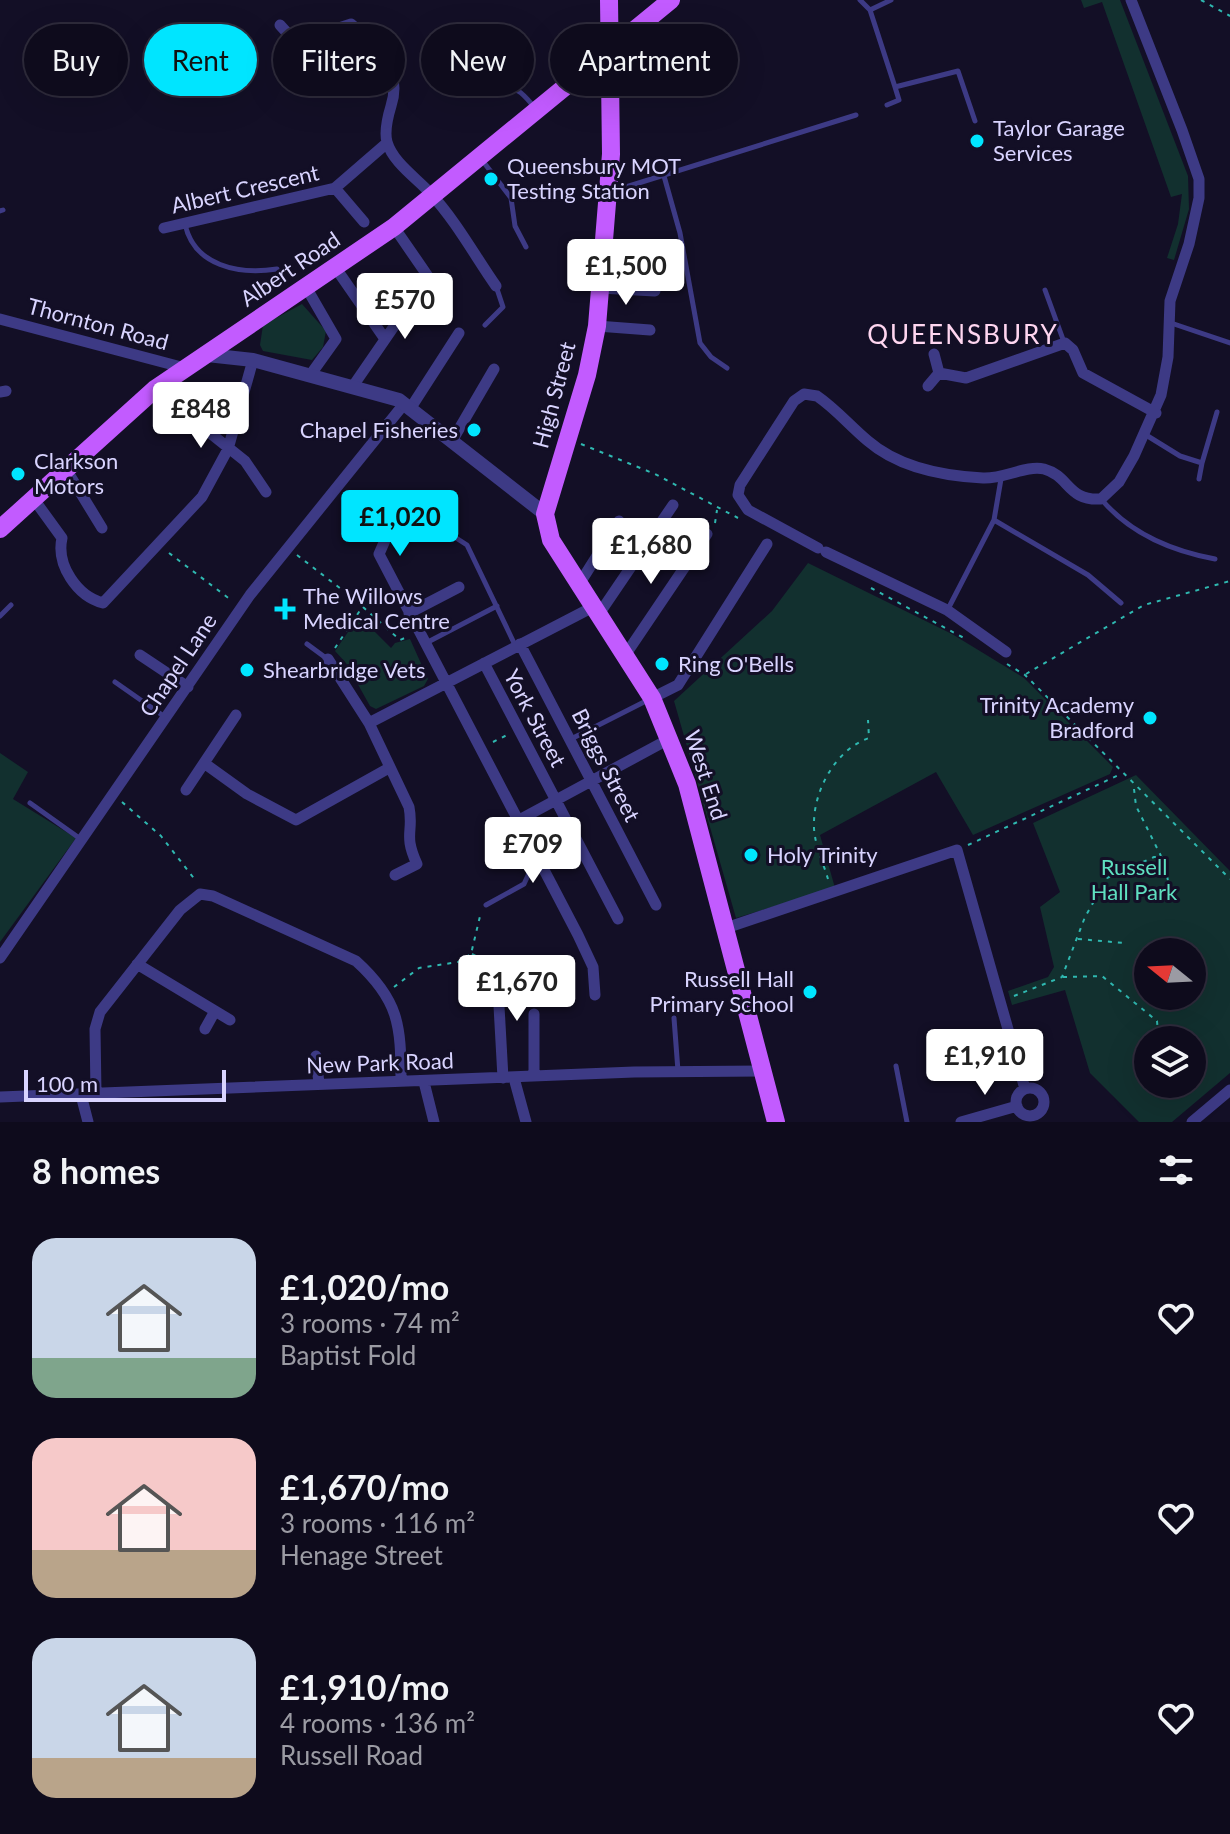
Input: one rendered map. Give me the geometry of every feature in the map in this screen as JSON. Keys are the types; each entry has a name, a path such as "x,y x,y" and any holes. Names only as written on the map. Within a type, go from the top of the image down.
{"main road":[{"name":"High Street","path":"609,0 609,24"},
{"name":"Albert Road","path":"639,24 671,0"},
{"name":"Albert Road","path":"0,529 155,389 394,227 550,96"},
{"name":"High Street","path":"545,514 569,439 597,326 607,193 608,96"},
{"name":"West End","path":"545,514 551,540 594,612 652,698 671,738 687,784 776,1122"}],"street":[{"path":"1002,656 947,610 746,516 738,495 740,485 794,401 804,394 817,396 841,413 867,441 891,458 931,471 1001,479 1023,471 1043,469 1056,476 1076,496 1101,499 1119,482 1156,413 1168,357 1170,301 1197,215 1199,179 1131,0"},
{"path":"395,96 387,120 387,143 406,169 432,195 496,286"},
{"name":"Albert Crescent","path":"164,228 335,188 387,143"},
{"name":"Albert Crescent","path":"335,188 364,222"},
{"path":"394,227 445,301"},
{"path":"603,250 655,252"},
{"path":"335,267 385,339"},
{"path":"353,386 428,277"},
{"path":"306,287 336,339 311,374"},
{"path":"600,288 655,291"},
{"name":"Thornton Road","path":"0,319 185,368"},
{"path":"597,326 650,330"},
{"name":"Chapel Lane","path":"0,958 241,607 407,407 459,333"},
{"path":"939,373 966,378 1065,343 1071,345 1083,373 1156,413"},
{"path":"934,354 939,373"},
{"path":"207,355 253,360 311,374 407,407 545,514"},
{"path":"33,498 62,538 59,552 63,567 88,599 103,603 202,497 228,449 253,360"},
{"path":"452,441 494,369"},
{"path":"928,386 939,373"},
{"path":"155,389 245,461 266,492"},
{"path":"66,469 102,528"},
{"path":"369,723 518,645 594,612 673,505"},
{"path":"578,586 619,521"},
{"path":"390,529 379,554 578,935 593,967 595,995"},
{"path":"624,657 707,534"},
{"path":"652,698 678,685 767,544"},
{"path":"409,613 459,587"},
{"name":"Briggs Street","path":"518,645 656,905"},
{"path":"140,655 188,687"},
{"path":"328,659 369,723 409,807 411,817 407,834 417,864 395,875"},
{"name":"York Street","path":"484,663 618,919"},
{"path":"186,790 236,715"},
{"path":"519,820 671,738"},
{"path":"204,763 247,794 296,820 389,768"},
{"path":"726,928 833,895 957,850 1025,1089"},
{"path":"96,1093 96,1019 180,910 200,894 213,896 356,961 387,992 401,1035 401,1081"},
{"path":"137,964 230,1020"},
{"path":"497,970 509,1078 526,1122"},
{"path":"205,1029 215,1011"},
{"path":"534,1014 534,1076"},
{"path":"316,1056 319,1084"},
{"name":"New Park Road","path":"0,1097 534,1076 762,1071"},
{"path":"424,1082 434,1122"},
{"path":"1025,1089 1035,1089 1043,1098 1041,1110 1031,1119 1017,1106 1019,1094 1025,1089"},
{"path":"1192,1122 1230,1090"},
{"path":"81,1095 88,1122"},
{"path":"961,1122 1017,1106"}],"lane":[{"path":"860,0 870,10 899,100 887,105"},
{"path":"870,10 891,0"},
{"path":"895,87 958,71 975,121"},
{"path":"525,96 536,108"},
{"path":"607,193 856,115"},
{"path":"479,156 511,198 515,226 526,247"},
{"path":"664,176 680,233 700,343 711,357 727,368"},
{"path":"185,224 191,245 202,255 244,271 277,269"},
{"path":"485,325 503,307 496,286"},
{"path":"1045,290 1065,343"},
{"path":"1167,322 1230,343"},
{"path":"1199,479 1217,412"},
{"path":"1145,434 1180,456 1202,463"},
{"path":"947,610 994,520 1001,479"},
{"path":"1101,499 1118,520 1152,539 1189,554 1215,559"},
{"path":"994,520 1088,575 1121,603"},
{"path":"453,536 467,545 518,645"},
{"path":"0,616 11,605"},
{"path":"425,643 497,606"},
{"path":"307,644 328,659"},
{"path":"115,682 166,718"},
{"path":"570,740 652,698"},
{"path":"30,803 82,840"},
{"path":"486,905 524,884 531,869 541,862"},
{"path":"674,1018 678,1072"},
{"path":"896,1066 907,1122"}],"path":[{"path":"1201,0 1230,16"},
{"path":"569,439 655,474 717,507 746,516"},
{"path":"717,507 746,516"},
{"path":"707,534 716,521 717,507"},
{"path":"158,544 241,607"},
{"path":"288,548 363,606 400,640 419,631"},
{"path":"1025,675 1144,605 1230,581"},
{"path":"866,586 972,644"},
{"path":"328,659 363,606"},
{"path":"1002,656 1025,675 1230,879"},
{"path":"833,895 813,827 816,801 826,777 843,755 869,738 868,720"},
{"path":"957,850 1123,773"},
{"path":"1135,786 1136,806 1162,857 1172,896"},
{"path":"113,796 161,836 194,877 200,894"},
{"path":"1062,977 1107,878 1154,857 1162,857"},
{"path":"387,992 419,968 458,962 471,954 486,905"},
{"path":"1077,939 1124,943"},
{"path":"471,954 497,970"},
{"path":"1002,1001 1062,977 1102,976 1157,1021 1157,1026"}],"green space":[{"path":"1081,0 1120,0 1188,176 1189,209 1174,260 1167,258 1178,224 1182,194 1171,197 1102,2 1084,8"},
{"path":"302,304 326,331 323,347 312,360 263,351 260,345 263,325"},
{"path":"808,563 952,634 1024,678 1113,767 1110,774 973,835 936,772 820,835 835,888 736,918 674,701 772,611"},
{"path":"359,616 391,648 395,643 410,639 428,679 424,686 376,709 370,706 346,663 335,651"},
{"path":"0,753 28,772 13,799 76,838 0,942"},
{"name":"Russell Hall Park","path":"1136,775 1230,871 1230,1073 1206,1093 1206,1026 1134,1026 1134,1098 1200,1098 1172,1122 1139,1122 1090,1073 1065,990 1012,1005 1008,991 1048,977 1054,967 1040,907 1060,892 1033,823"}],"place":[{"name":"Taylor Garage Services","path":"977,141"},
{"name":"Queensbury MOT Testing Station","path":"491,179"},
{"name":"Chapel Fisheries","path":"474,430"},
{"name":"Clarkson Motors","path":"18,474"},
{"name":"The Willows Medical Centre","path":"285,609"},
{"name":"Ring O'Bells","path":"662,664"},
{"name":"Shearbridge Vets","path":"247,670"},
{"name":"Trinity Academy Bradford","path":"1150,718"},
{"name":"Holy Trinity","path":"751,855"},
{"name":"Russell Hall Primary School","path":"810,992"}],"district":[{"name":"QUEENSBURY","path":"963,335"}]}
